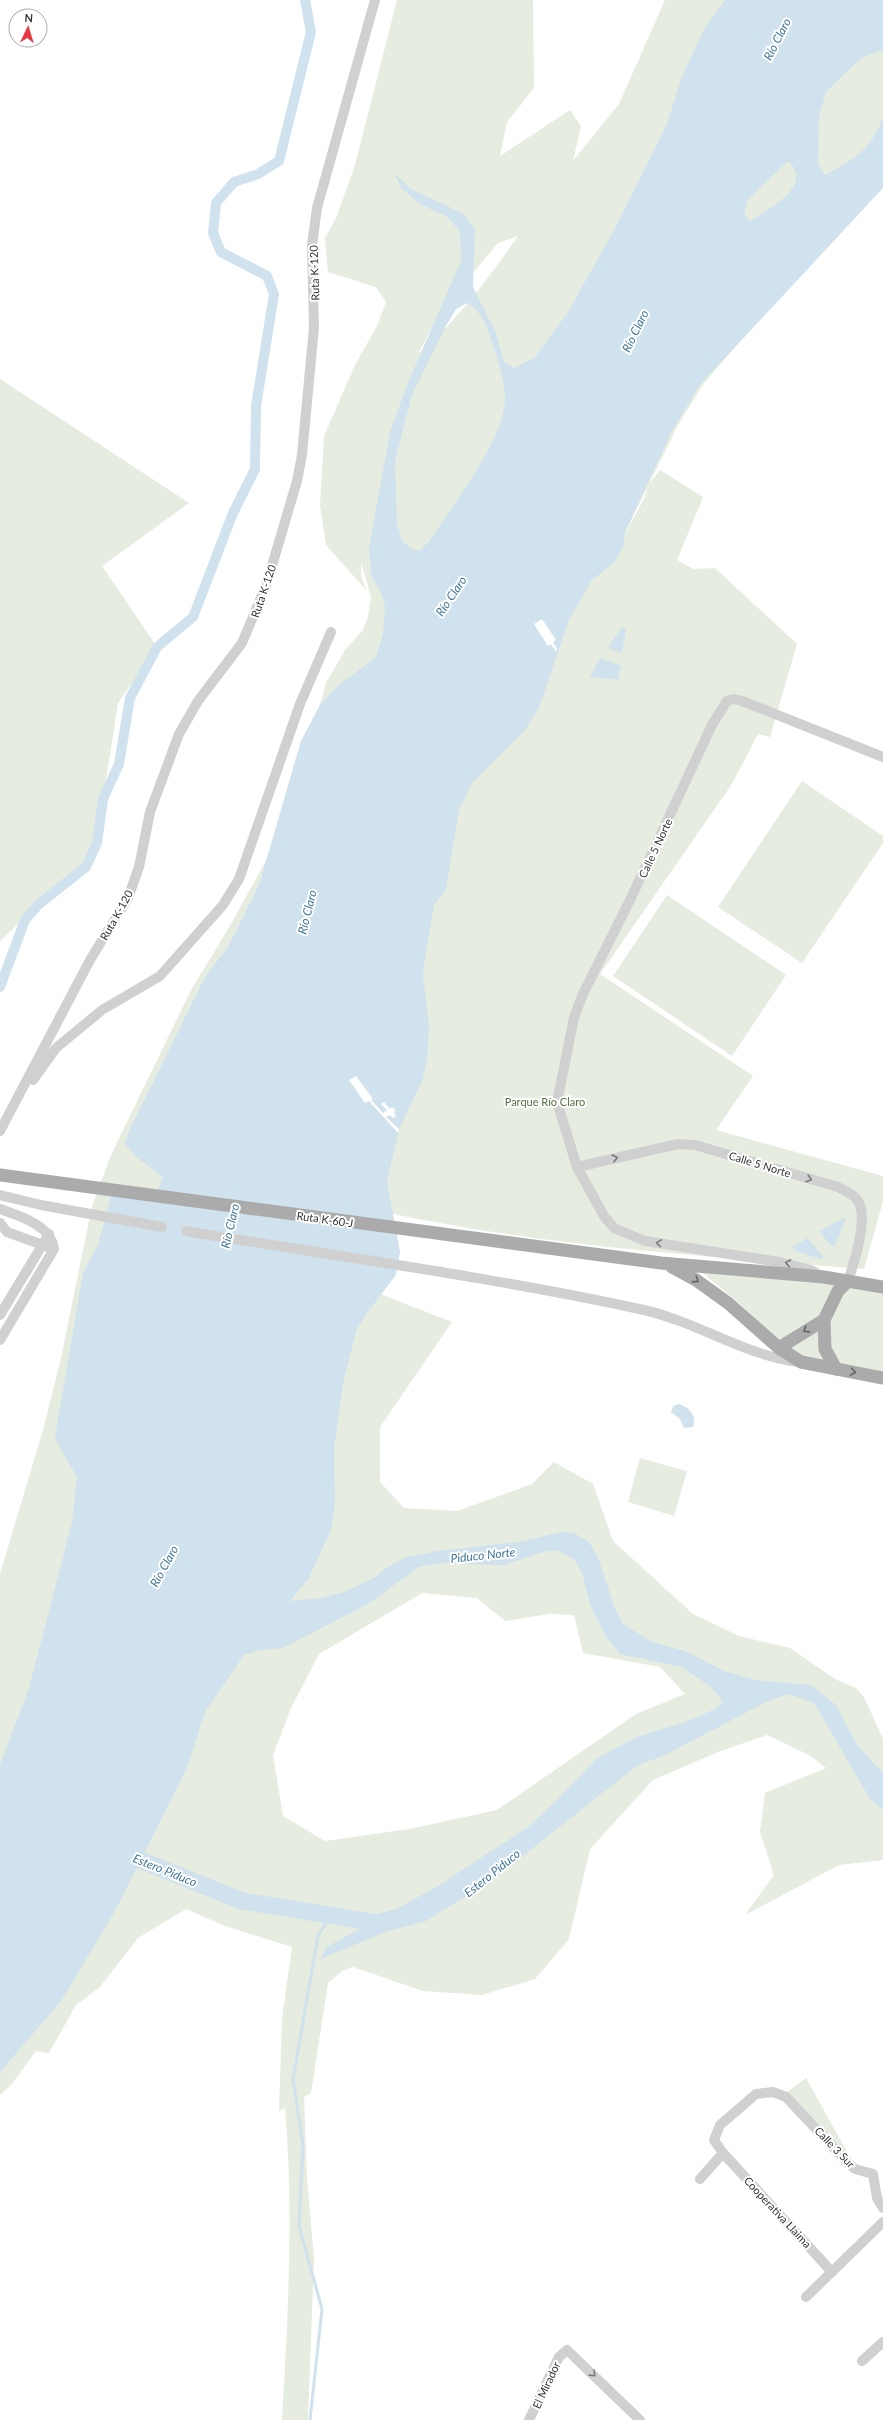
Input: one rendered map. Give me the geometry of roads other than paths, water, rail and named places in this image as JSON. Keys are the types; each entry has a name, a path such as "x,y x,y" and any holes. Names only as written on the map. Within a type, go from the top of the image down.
{"main road":[{"name":"Ruta K-60-J","path":"0,1176 655,1262"},
{"path":"655,1262 824,1276 883,1287"},
{"path":"655,1262 673,1267 696,1280 728,1303 779,1348 801,1362 883,1378"},
{"path":"836,1369 824,1349 824,1320 835,1296 848,1281"},
{"path":"779,1348 824,1320"}],"street":[{"name":"Ruta K-120","path":"0,1131 90,960 128,898 139,868 150,812 179,734 198,700 242,643 266,586 297,480 302,455 314,327 312,245 317,208 375,0"},
{"path":"12,1109 56,1048 102,1010 160,976 223,905 239,879 300,704 331,632"},
{"name":"Calle 5 Norte","path":"848,1281 862,1223 862,1212 858,1202 852,1194 838,1187 695,1145 678,1144 577,1167 557,1102 574,1018 582,996 630,900 705,739 727,701 734,699 742,701 883,757"},
{"path":"577,1167 604,1216 614,1228 624,1234 645,1241 795,1265 824,1276"},
{"path":"0,1195 41,1205 162,1227"},
{"path":"0,1209 20,1216 49,1234 54,1249 0,1340"},
{"path":"0,1224 7,1232 54,1249"},
{"path":"186,1231 469,1278 647,1311 683,1322 761,1353 785,1360 801,1362"},
{"path":"0,1315 49,1234"},
{"path":"761,1353 779,1348"},
{"name":"Cooperativa Llaima","path":"773,2092 756,2094 720,2125 714,2140 723,2153 832,2272"},
{"name":"Calle 3 Sur","path":"773,2092 786,2097 848,2164 862,2172 878,2174 877,2198 883,2208"},
{"path":"700,2179 723,2153"},
{"path":"806,2297 883,2222"},
{"path":"862,2362 883,2342"},
{"name":"El Mirador","path":"529,2420 564,2351 571,2353 640,2420"}],"water":[{"path":"725,0 883,0 883,50 861,58 826,92 819,117 818,164 825,175 854,158 874,137 883,117 883,188 699,386 672,431 625,532 623,547 614,563 592,580 569,620 539,708 525,730 472,783 459,810 446,890 434,905 424,965 423,976 429,1025 427,1060 423,1079 399,1129 387,1182 400,1252 396,1275 367,1313 357,1329 344,1378 334,1448 335,1504 331,1530 309,1578 290,1601 322,1598 344,1592 374,1578 386,1568 406,1557 437,1551 520,1542 561,1532 574,1533 589,1542 599,1560 615,1609 623,1624 652,1642 685,1651 724,1671 756,1680 811,1685 836,1705 857,1745 883,1773 883,1810 870,1799 814,1703 789,1694 770,1700 663,1756 638,1765 495,1878 426,1921 385,1932 320,1959 327,1947 438,1886 528,1827 555,1802 597,1758 637,1737 682,1723 713,1710 723,1702 712,1688 682,1667 620,1654 607,1638 591,1607 582,1573 574,1559 556,1550 543,1552 503,1565 439,1563 419,1567 368,1604 283,1648 261,1650 244,1655 205,1712 187,1768 115,1911 61,2001 0,2072 0,1765 29,1688 72,1522 77,1477 55,1439 83,1273 98,1245 111,1196 155,1197 163,1177 135,1156 125,1144 129,1131 205,977 228,947 259,885 301,741 320,705 338,686 376,657 383,634 385,606 381,592 371,575 369,548 390,432 407,385 461,261 460,231 447,217 420,204 402,189 394,173 411,189 464,214 475,230 473,287 496,333 504,362 514,368 534,358 568,312 613,232 667,124 681,79 704,29","holes":["788,161 795,170 796,179 793,187 786,196 768,210 750,221 744,214 747,201","467,303 482,317 490,335 504,386 505,399 503,415 496,433 476,472 430,540 421,550 413,550 403,542 397,524 395,461 412,395 456,309"]},
{"path":"621,628 626,629 622,653 608,648"},
{"path":"600,658 621,666 618,680 590,677"},
{"path":"846,1217 835,1246 831,1246 819,1231"},
{"path":"808,1238 823,1257 821,1259 795,1251 792,1247"},
{"path":"679,1404 692,1413 694,1419 693,1427 684,1428 680,1419 671,1412 673,1406"}],"waterway":[{"path":"0,987 25,920 39,904 86,867 97,843 103,799 119,764 130,698 157,647 193,617 233,513 255,469 256,406 274,294 267,276 221,252 213,233 216,203 234,182 258,174 279,161 311,32 305,0"},
{"name":"Estero Piduco","path":"120,1852 242,1901 377,1923 395,1918"},
{"path":"310,2420 322,2309 299,2226 303,2145 293,2079 318,1936 331,1915"}],"water label":[{"name":"Río Claro","path":"777,39"},
{"name":"Río Claro","path":"635,331"},
{"name":"Río Claro","path":"451,596"},
{"name":"Río Claro","path":"307,912"},
{"name":"Río Claro","path":"230,1226"},
{"name":"Piduco Norte","path":"483,1555"},
{"name":"Río Claro","path":"164,1566"}],"park label":[{"name":"Parque Río Claro","path":"545,1101"}]}
